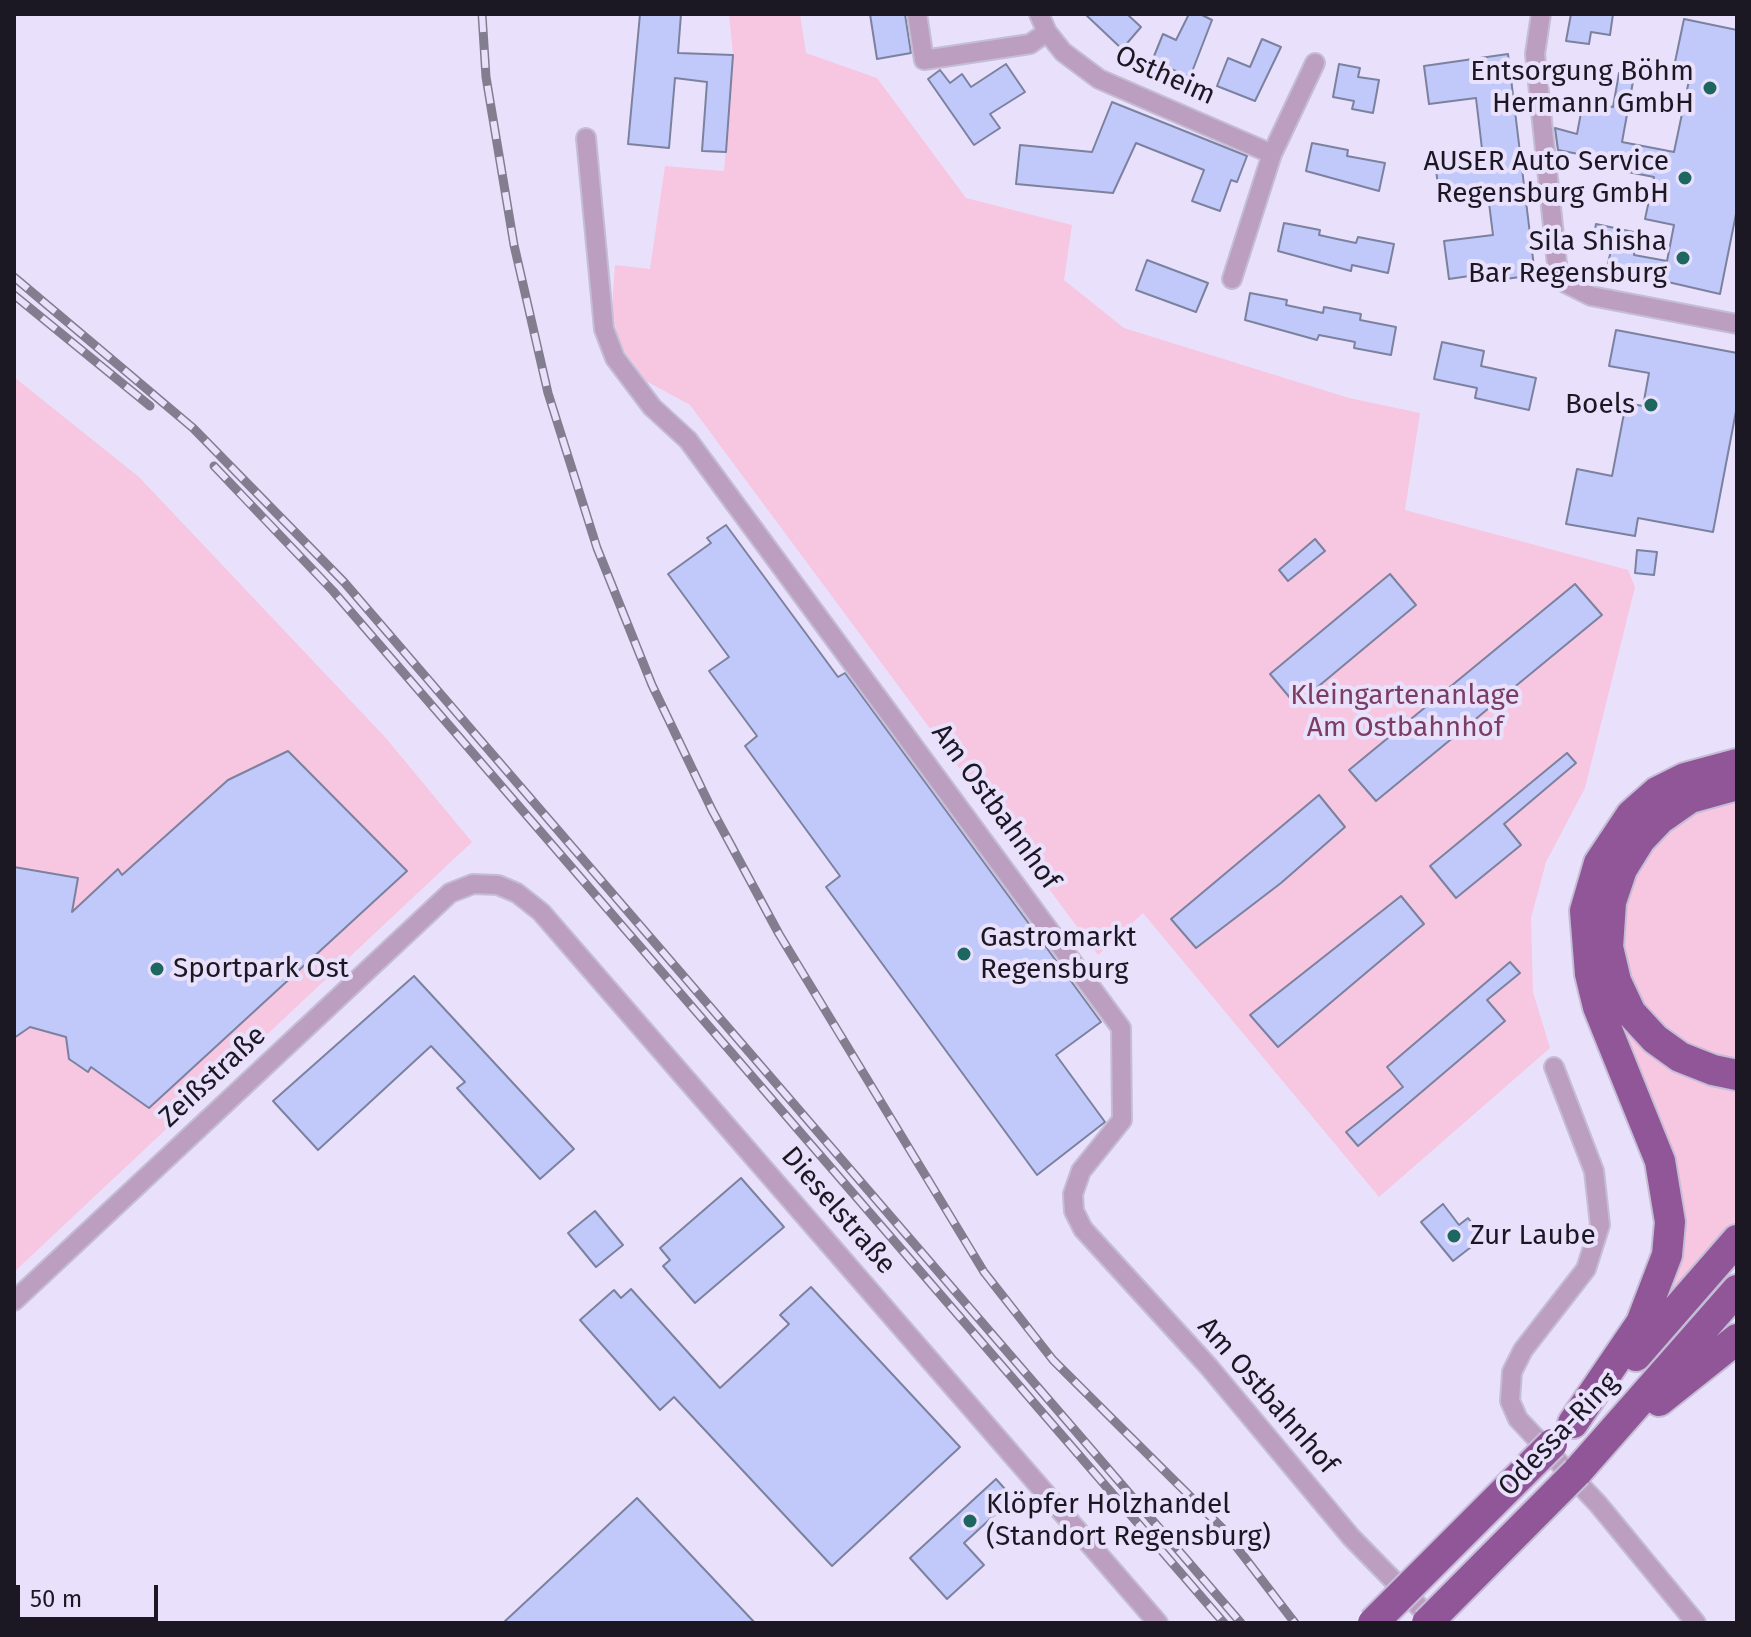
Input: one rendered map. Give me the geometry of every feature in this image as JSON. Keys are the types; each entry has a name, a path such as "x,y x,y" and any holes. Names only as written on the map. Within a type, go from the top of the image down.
{"highway":[{"path":"1562,1434 1641,1323 1667,1255 1670,1222 1660,1161 1598,1007 1588,963 1585,911 1599,863 1631,815 1657,792 1685,778 1737,764"},
{"path":"1737,785 1690,798 1660,819 1640,840 1622,869 1611,902 1608,947 1616,981 1631,1013 1655,1039 1680,1057 1713,1070 1737,1075"},
{"name":"Odessa-Ring","path":"1373,1623 1562,1434 1695,1292 1737,1240"},
{"name":"Odessa-Ring","path":"1427,1623 1577,1472 1737,1290"},
{"path":"1600,1446 1737,1339"}],"street":[{"path":"917,14 924,60 1030,44 1047,32"},
{"name":"Ostheim","path":"1039,14 1047,32 1076,65 1099,79 1272,154"},
{"path":"1541,14 1535,54 1558,274 1565,283 1591,296 1737,324"},
{"path":"1232,279 1272,154 1315,63"},
{"name":"Am Ostbahnhof","path":"586,138 604,329 615,358 652,407 688,440 1121,1028 1122,1120 1081,1171 1073,1194 1074,1211 1083,1229 1209,1367 1351,1537 1435,1623"},
{"name":"Dieselstraße","path":"450,893 473,884 498,885 517,893 541,912 1158,1623"},
{"name":"Zeißstraße","path":"14,1301 450,893"},
{"path":"1554,1067 1594,1171 1600,1225 1586,1269 1523,1350 1512,1372 1510,1401 1518,1419 1598,1504 1696,1623"}],"green space":[{"name":"Kleingartenanlage Am Ostbahnhof","path":"729,14 800,14 806,53 877,78 966,198 1072,225 1064,280 1124,328 1349,398 1420,413 1405,510 1628,570 1635,587 1585,788 1546,862 1531,918 1533,992 1550,1048 1379,1197 1143,913 1098,955 690,405 646,381 619,344 612,308 615,265 650,269 665,166 724,171 733,55"},
{"path":"14,377 139,477 385,737 472,842 14,1272"},
{"path":"1737,794 1737,1064 1687,1049 1646,1015 1623,969 1623,896 1657,837 1714,800"},
{"path":"1613,1001 1737,1085 1737,1221 1679,1289 1669,1284"}],"building":[{"path":"640,14 681,14 678,53 733,55 726,152 702,151 707,82 675,78 669,148 628,144"},
{"path":"870,14 905,14 911,53 877,59"},
{"path":"1085,14 1127,14 1141,27 1122,49"},
{"path":"1189,14 1200,14 1212,20 1190,77 1152,61 1163,34 1176,40"},
{"path":"1571,14 1613,14 1610,35 1591,32 1589,44 1566,41"},
{"path":"1684,19 1737,30 1737,209 1720,294 1607,268 1611,250 1591,246 1596,224 1638,233 1634,255 1667,261 1674,225 1645,219 1654,177 1628,172 1629,164 1558,150 1555,128 1577,134 1583,102 1613,107 1619,73 1634,76 1622,142 1674,152 1692,66 1675,62"},
{"path":"1262,39 1281,47 1255,101 1217,86 1228,58 1250,67"},
{"path":"1508,54 1535,275 1498,280 1497,272 1449,279 1444,241 1493,235 1487,187 1439,193 1434,155 1482,149 1476,98 1429,104 1424,66"},
{"path":"1006,64 1025,92 990,114 1000,128 974,145 928,79 940,70 950,83 962,74 971,87"},
{"path":"1339,64 1360,68 1358,77 1379,80 1373,113 1352,109 1354,101 1333,97"},
{"path":"1112,102 1247,156 1237,182 1231,180 1220,211 1192,201 1204,170 1136,143 1113,193 1016,184 1020,145 1092,152"},
{"path":"1312,143 1348,150 1347,156 1385,163 1379,191 1306,171"},
{"path":"1284,223 1320,230 1319,235 1356,243 1358,237 1394,244 1388,273 1352,265 1351,271 1278,251"},
{"path":"1147,260 1208,283 1196,312 1136,290"},
{"path":"1250,293 1287,300 1286,305 1323,313 1324,307 1361,314 1360,320 1396,327 1391,355 1354,348 1355,342 1319,335 1317,340 1245,320"},
{"path":"1616,330 1737,353 1737,406 1713,532 1638,518 1635,536 1566,524 1577,469 1612,476 1626,403 1643,406 1649,373 1609,366"},
{"path":"1442,342 1484,351 1481,366 1536,378 1529,410 1475,398 1477,388 1434,379"},
{"name":"Gastromarkt Regensburg","path":"726,525 838,677 845,673 1101,1022 1056,1055 1105,1122 1037,1175 826,887 840,876 745,746 757,736 709,671 729,657 668,574 711,543 707,538"},
{"path":"1315,539 1325,551 1288,581 1279,570"},
{"path":"1637,550 1657,552 1654,575 1635,573"},
{"path":"1390,574 1416,605 1296,705 1270,674"},
{"path":"1575,584 1602,615 1376,801 1349,770"},
{"name":"Sportpark Ost","path":"288,751 407,871 149,1108 91,1067 88,1072 69,1059 66,1037 30,1027 14,1038 14,867 78,878 72,912 118,869 122,875 228,780"},
{"path":"1567,753 1576,763 1504,824 1521,845 1456,898 1430,866"},
{"path":"1319,795 1345,827 1281,883 1196,948 1171,919"},
{"path":"1401,896 1424,924 1278,1047 1250,1015"},
{"path":"1510,962 1520,973 1487,1000 1505,1021 1358,1146 1346,1132 1403,1087 1387,1067"},
{"path":"414,976 574,1149 540,1179 457,1088 465,1082 431,1046 318,1150 273,1101"},
{"path":"741,1178 784,1227 695,1303 663,1266 670,1260 660,1248"},
{"name":"Zur Laube","path":"1443,1204 1459,1225 1468,1218 1479,1232 1471,1239 1475,1244 1453,1261 1421,1222"},
{"path":"595,1211 623,1245 596,1267 568,1233"},
{"path":"811,1287 960,1447 832,1566 674,1397 660,1410 580,1320 614,1290 621,1298 631,1289 720,1388 789,1324 780,1315"},
{"name":"Klöpfer Holzhandel (Standort Regensburg)","path":"996,1479 1013,1498 964,1543 984,1565 947,1599 910,1558"},
{"path":"637,1498 755,1623 503,1623"}],"railway":[{"path":"482,14 486,77 514,245 548,393 597,548 652,685 712,810 779,934 984,1272 1053,1360 1222,1528 1295,1623"},
{"path":"14,277 193,428 344,582 1241,1623"},
{"path":"14,295 150,406"},
{"path":"214,466 333,591 1224,1623"}],"place":[{"name":"Entsorgung Böhm Hermann GmbH","path":"1710,88"},
{"name":"AUSER Auto Service Regensburg GmbH","path":"1685,178"},
{"name":"Sila Shisha Bar Regensburg","path":"1683,258"},
{"name":"Boels","path":"1651,405"},
{"name":"Gastromarkt Regensburg","path":"964,954"},
{"name":"Sportpark Ost","path":"157,969"},
{"name":"Zur Laube","path":"1454,1236"},
{"name":"Klöpfer Holzhandel (Standort Regensburg)","path":"970,1521"}]}
